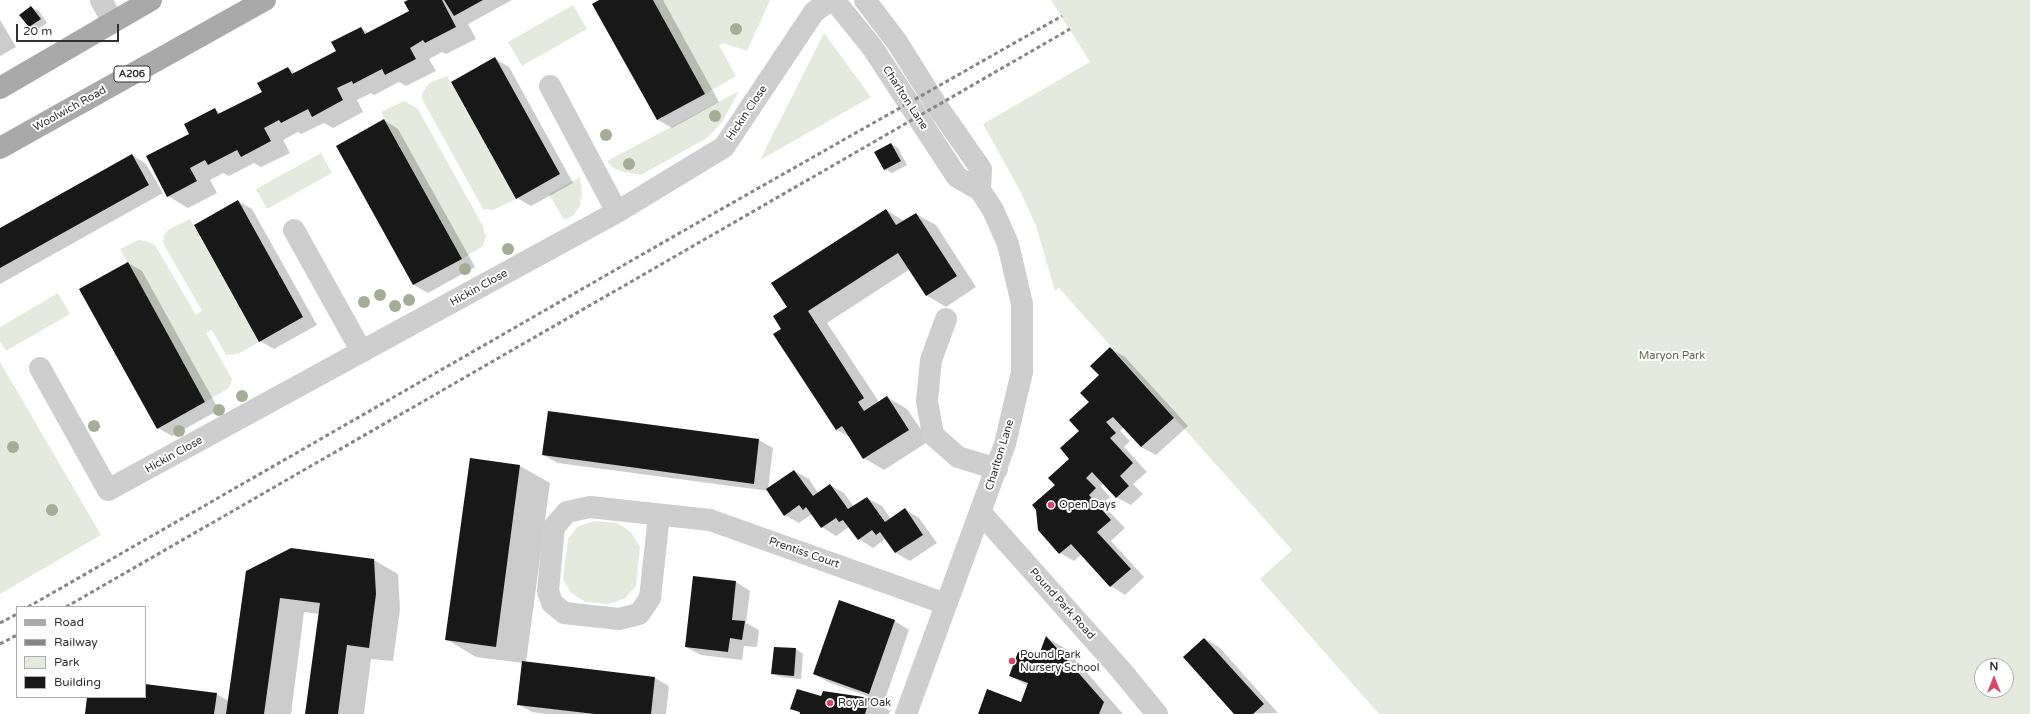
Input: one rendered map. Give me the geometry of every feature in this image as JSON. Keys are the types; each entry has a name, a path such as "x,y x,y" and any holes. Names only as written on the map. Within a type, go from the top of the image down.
{"main road":[{"path":"0,88 150,0"},
{"name":"Woolwich Road","path":"0,148 265,0"}],"street":[{"path":"101,0 113,22"},
{"name":"Charlton Lane","path":"833,0 872,47 957,177 980,190 993,210 1008,244 1022,304 1022,372 1005,444 981,513 906,714"},
{"name":"Hickin Close","path":"40,368 108,490 617,212 724,147 814,12 833,0"},
{"name":"Charlton Lane","path":"865,0 897,42 937,106 981,169 980,190"},
{"path":"550,86 617,212"},
{"path":"294,230 362,352"},
{"path":"946,319 931,360 927,400 933,435 958,457 997,469"},
{"name":"Prentiss Court","path":"659,515 650,598 639,614 619,619 564,613 552,603 548,591 554,527 567,512 590,507 710,520 946,604"},
{"name":"Pound Park Road","path":"981,513 1120,669 1157,714"}],"green space":[{"path":"653,0 770,0 747,51 723,43 719,45 736,76 705,94"},
{"name":"Maryon Park","path":"1051,0 2030,0 2030,714 1379,714 1260,579 1292,550 1059,288 1055,291 1036,226 1019,189 983,124 1090,62"},
{"path":"573,5 587,29 522,66 508,42"},
{"path":"824,33 871,97 760,160"},
{"path":"447,76 516,199 493,210 483,209 422,99 422,94 429,83"},
{"path":"739,91 722,122 707,138 641,175 620,171 612,167 607,161"},
{"path":"404,101 418,109 483,226 486,237 483,246 462,259 381,112"},
{"path":"321,153 332,173 267,209 256,189"},
{"path":"580,177 582,193 580,205 574,215 564,220 549,194"},
{"path":"190,219 259,342 238,354 226,355 212,330 206,333 232,379 229,388 205,402 120,249 138,240 146,241 155,245 196,315 202,311 163,243 164,235 168,230"},
{"path":"58,293 70,314 6,351 0,341 0,327"},
{"path":"0,362 101,535 0,594"},
{"path":"595,521 617,523 631,532 640,547 636,586 624,599 608,604 586,602 571,593 563,579 568,539 578,526"}],"building":[{"path":"408,0 442,0 456,27 425,43 423,40 410,48 416,59 385,75 382,69 353,84 352,81 337,88 343,100 312,117 308,109 281,123 279,120 264,128 271,141 241,157 237,150 208,165 205,160 190,168 197,181 167,197 146,156 189,134 184,124 215,108 218,114 262,92 257,83 288,67 292,74 336,51 331,42 361,27 365,34 409,11 404,2"},
{"path":"444,0 483,0 454,16"},
{"path":"599,0 653,0 705,94 657,120 592,4"},
{"path":"31,6 41,19 29,27 19,15"},
{"path":"495,57 560,174 516,199 451,82"},
{"path":"384,119 462,259 413,285 336,146"},
{"path":"891,143 901,161 884,170 874,152"},
{"path":"132,154 149,185 0,268 0,228"},
{"path":"238,200 303,317 259,342 194,225"},
{"path":"886,209 896,225 916,213 957,276 926,296 898,253 808,311 864,398 858,402 864,411 887,396 909,430 863,459 842,426 836,430 773,334 781,329 773,316 787,307 771,283"},
{"path":"128,262 205,402 157,429 79,289"},
{"path":"1110,347 1174,418 1141,447 1113,417 1106,422 1116,433 1110,438 1133,463 1120,476 1129,486 1116,498 1092,472 1086,478 1096,488 1089,495 1111,520 1097,532 1131,569 1110,587 1071,544 1059,554 1038,530 1036,510 1032,505 1055,485 1048,478 1069,459 1060,448 1079,431 1069,420 1089,402 1080,393 1099,375 1090,366"},
{"path":"548,411 759,439 754,484 542,455"},
{"path":"470,458 520,465 496,647 445,640"},
{"path":"794,470 813,496 830,484 848,509 867,497 885,522 905,508 923,535 895,553 880,532 876,535 872,530 858,540 843,520 839,522 836,518 821,528 806,507 803,510 799,505 784,516 766,489"},
{"path":"291,548 374,559 376,594 369,648 347,645 338,714 305,714 320,603 280,598 264,714 226,714 246,571"},
{"path":"693,576 736,581 732,620 745,621 742,640 730,638 728,652 685,647"},
{"path":"839,600 895,620 869,694 813,674"},
{"path":"1046,636 1104,702 1099,714 978,714 987,689 1021,702 1028,683 1009,676 1018,652 1037,660"},
{"path":"1204,638 1264,704 1253,714 1234,714 1183,657"},
{"path":"774,647 796,648 794,676 771,674"},
{"path":"522,661 655,677 651,714 595,714 517,705"},
{"path":"146,684 217,693 214,714 85,714 87,698 146,698"},
{"name":"Royal Oak","path":"797,689 821,696 823,691 870,698 865,714 800,714 800,712 790,709"}],"railway":[{"path":"30,606 711,215 1062,16"},
{"path":"68,606 1070,29"},
{"path":"0,623 16,615"},
{"path":"0,644 16,636"}],"place":[{"name":"Open Days","path":"1051,505"},
{"name":"Pound Park Nursery School","path":"1012,661"},
{"name":"Royal Oak","path":"830,703"}]}
